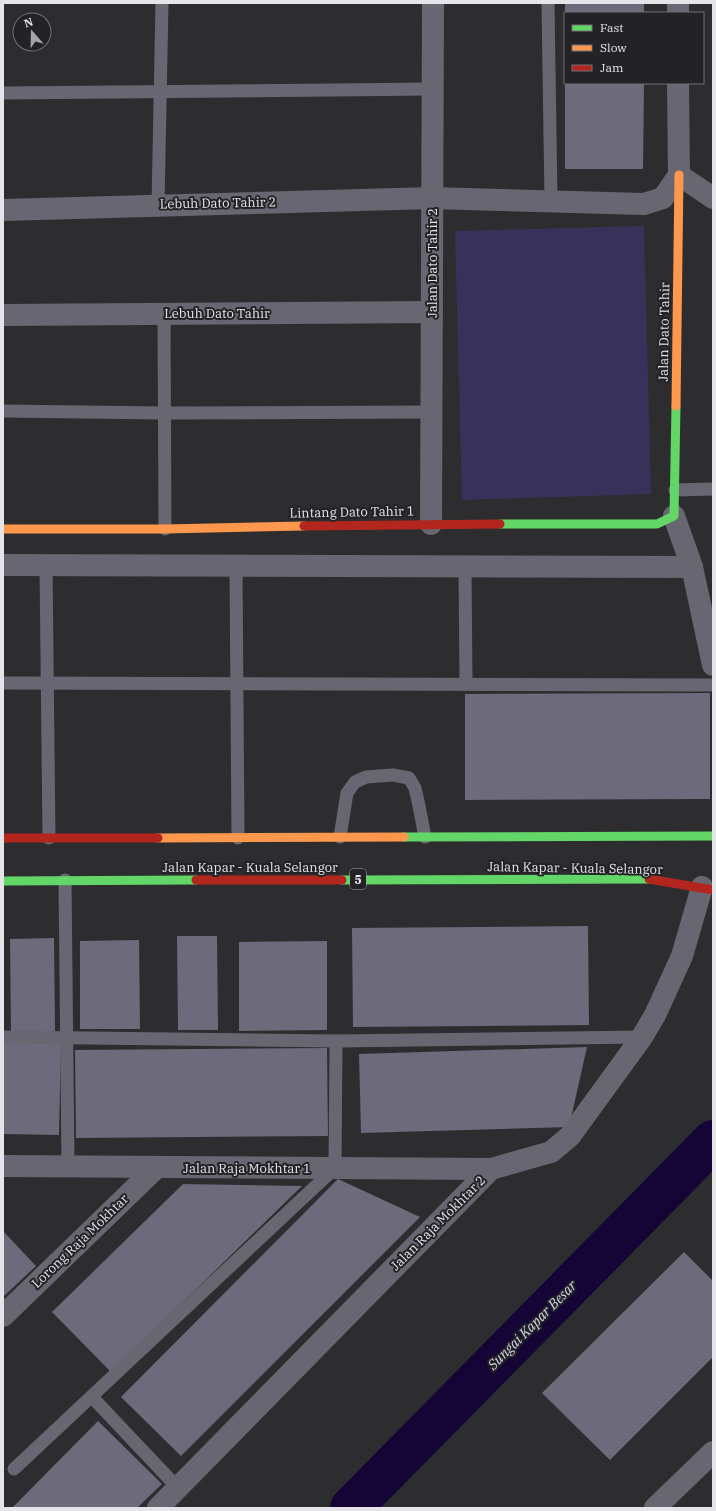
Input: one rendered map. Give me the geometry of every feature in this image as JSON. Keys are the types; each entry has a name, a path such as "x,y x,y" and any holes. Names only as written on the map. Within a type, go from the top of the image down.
{"main road":[{"name":"Jalan Dato Tahir","path":"675,490 679,174"},
{"path":"674,516 675,490"},
{"name":"Lintang Dato Tahir 1","path":"3,529 165,529 431,524 657,524 674,516"},
{"path":"3,838 713,836"},
{"name":"Jalan Kapar - Kuala Selangor","path":"3,881 651,879 708,889"}],"street":[{"name":"Jalan Dato Tahir 2","path":"431,524 433,3"},
{"path":"678,84 679,174 713,198"},
{"name":"Lebuh Dato Tahir 2","path":"3,210 432,198 644,204 663,198 679,174"},
{"name":"Lebuh Dato Tahir","path":"3,315 432,312"},
{"path":"674,516 692,567 713,665"},
{"path":"3,565 692,567"},
{"name":"Jalan Raja Mokhtar 2","path":"158,1508 491,1169 551,1152 570,1136 642,1037 655,1015 682,956 708,889"},
{"name":"Jalan Raja Mokhtar 1","path":"3,1166 491,1169"},
{"name":"Lorong Raja Mokhtar","path":"3,1316 157,1167"},
{"path":"654,1508 713,1452"}],"lane":[{"path":"158,205 162,3"},
{"path":"548,3 551,201"},
{"path":"3,93 433,89"},
{"path":"164,314 163,413 165,529"},
{"path":"3,411 163,413 431,412"},
{"path":"675,490 713,489"},
{"path":"46,565 49,838"},
{"path":"236,566 238,838"},
{"path":"465,566 466,684"},
{"path":"3,683 713,685"},
{"path":"340,837 346,793 355,782 366,777 393,775 409,778 415,788 425,838"},
{"path":"65,880 68,1166"},
{"path":"3,1037 336,1041 642,1037"},
{"path":"14,1469 335,1168 336,1041"},
{"path":"92,1397 178,1488"}],"shaded area":[{"path":"644,226 651,494 462,500 455,231"}],"building":[{"path":"565,3 644,3 644,12 565,12"},
{"path":"565,84 644,84 643,169 565,169"},
{"path":"710,693 710,799 465,800 465,694"},
{"path":"588,926 589,1025 353,1027 352,928"},
{"path":"177,936 217,936 218,1030 178,1030"},
{"path":"54,938 55,1031 11,1031 10,939"},
{"path":"139,940 140,1029 80,1029 80,941"},
{"path":"327,941 327,1030 239,1031 239,942"},
{"path":"3,1042 61,1043 59,1135 3,1134"},
{"path":"587,1047 569,1127 361,1133 359,1054"},
{"path":"327,1048 328,1136 76,1138 75,1050"},
{"path":"338,1179 420,1217 181,1456 121,1397"},
{"path":"183,1184 302,1186 111,1372 52,1312"},
{"path":"3,1231 36,1266 3,1297"},
{"path":"684,1252 713,1281 713,1357 610,1460 542,1393"},
{"path":"98,1421 162,1484 137,1508 12,1508"}],"waterway":[{"name":"Sungai Kapar Besar","path":"351,1508 713,1141"}],"traffic: fast":[{"path":"500,524 657,524 674,516 676,406"},
{"path":"404,837 713,836"},
{"path":"342,880 649,879"},
{"path":"3,881 196,880"}],"traffic: slow":[{"path":"676,406 679,175"},
{"path":"3,529 165,529 304,526"},
{"path":"158,838 404,837"}],"traffic: jam":[{"path":"304,526 500,524"},
{"path":"3,838 158,838"},
{"path":"649,879 713,890"},
{"path":"196,880 342,880"}]}
